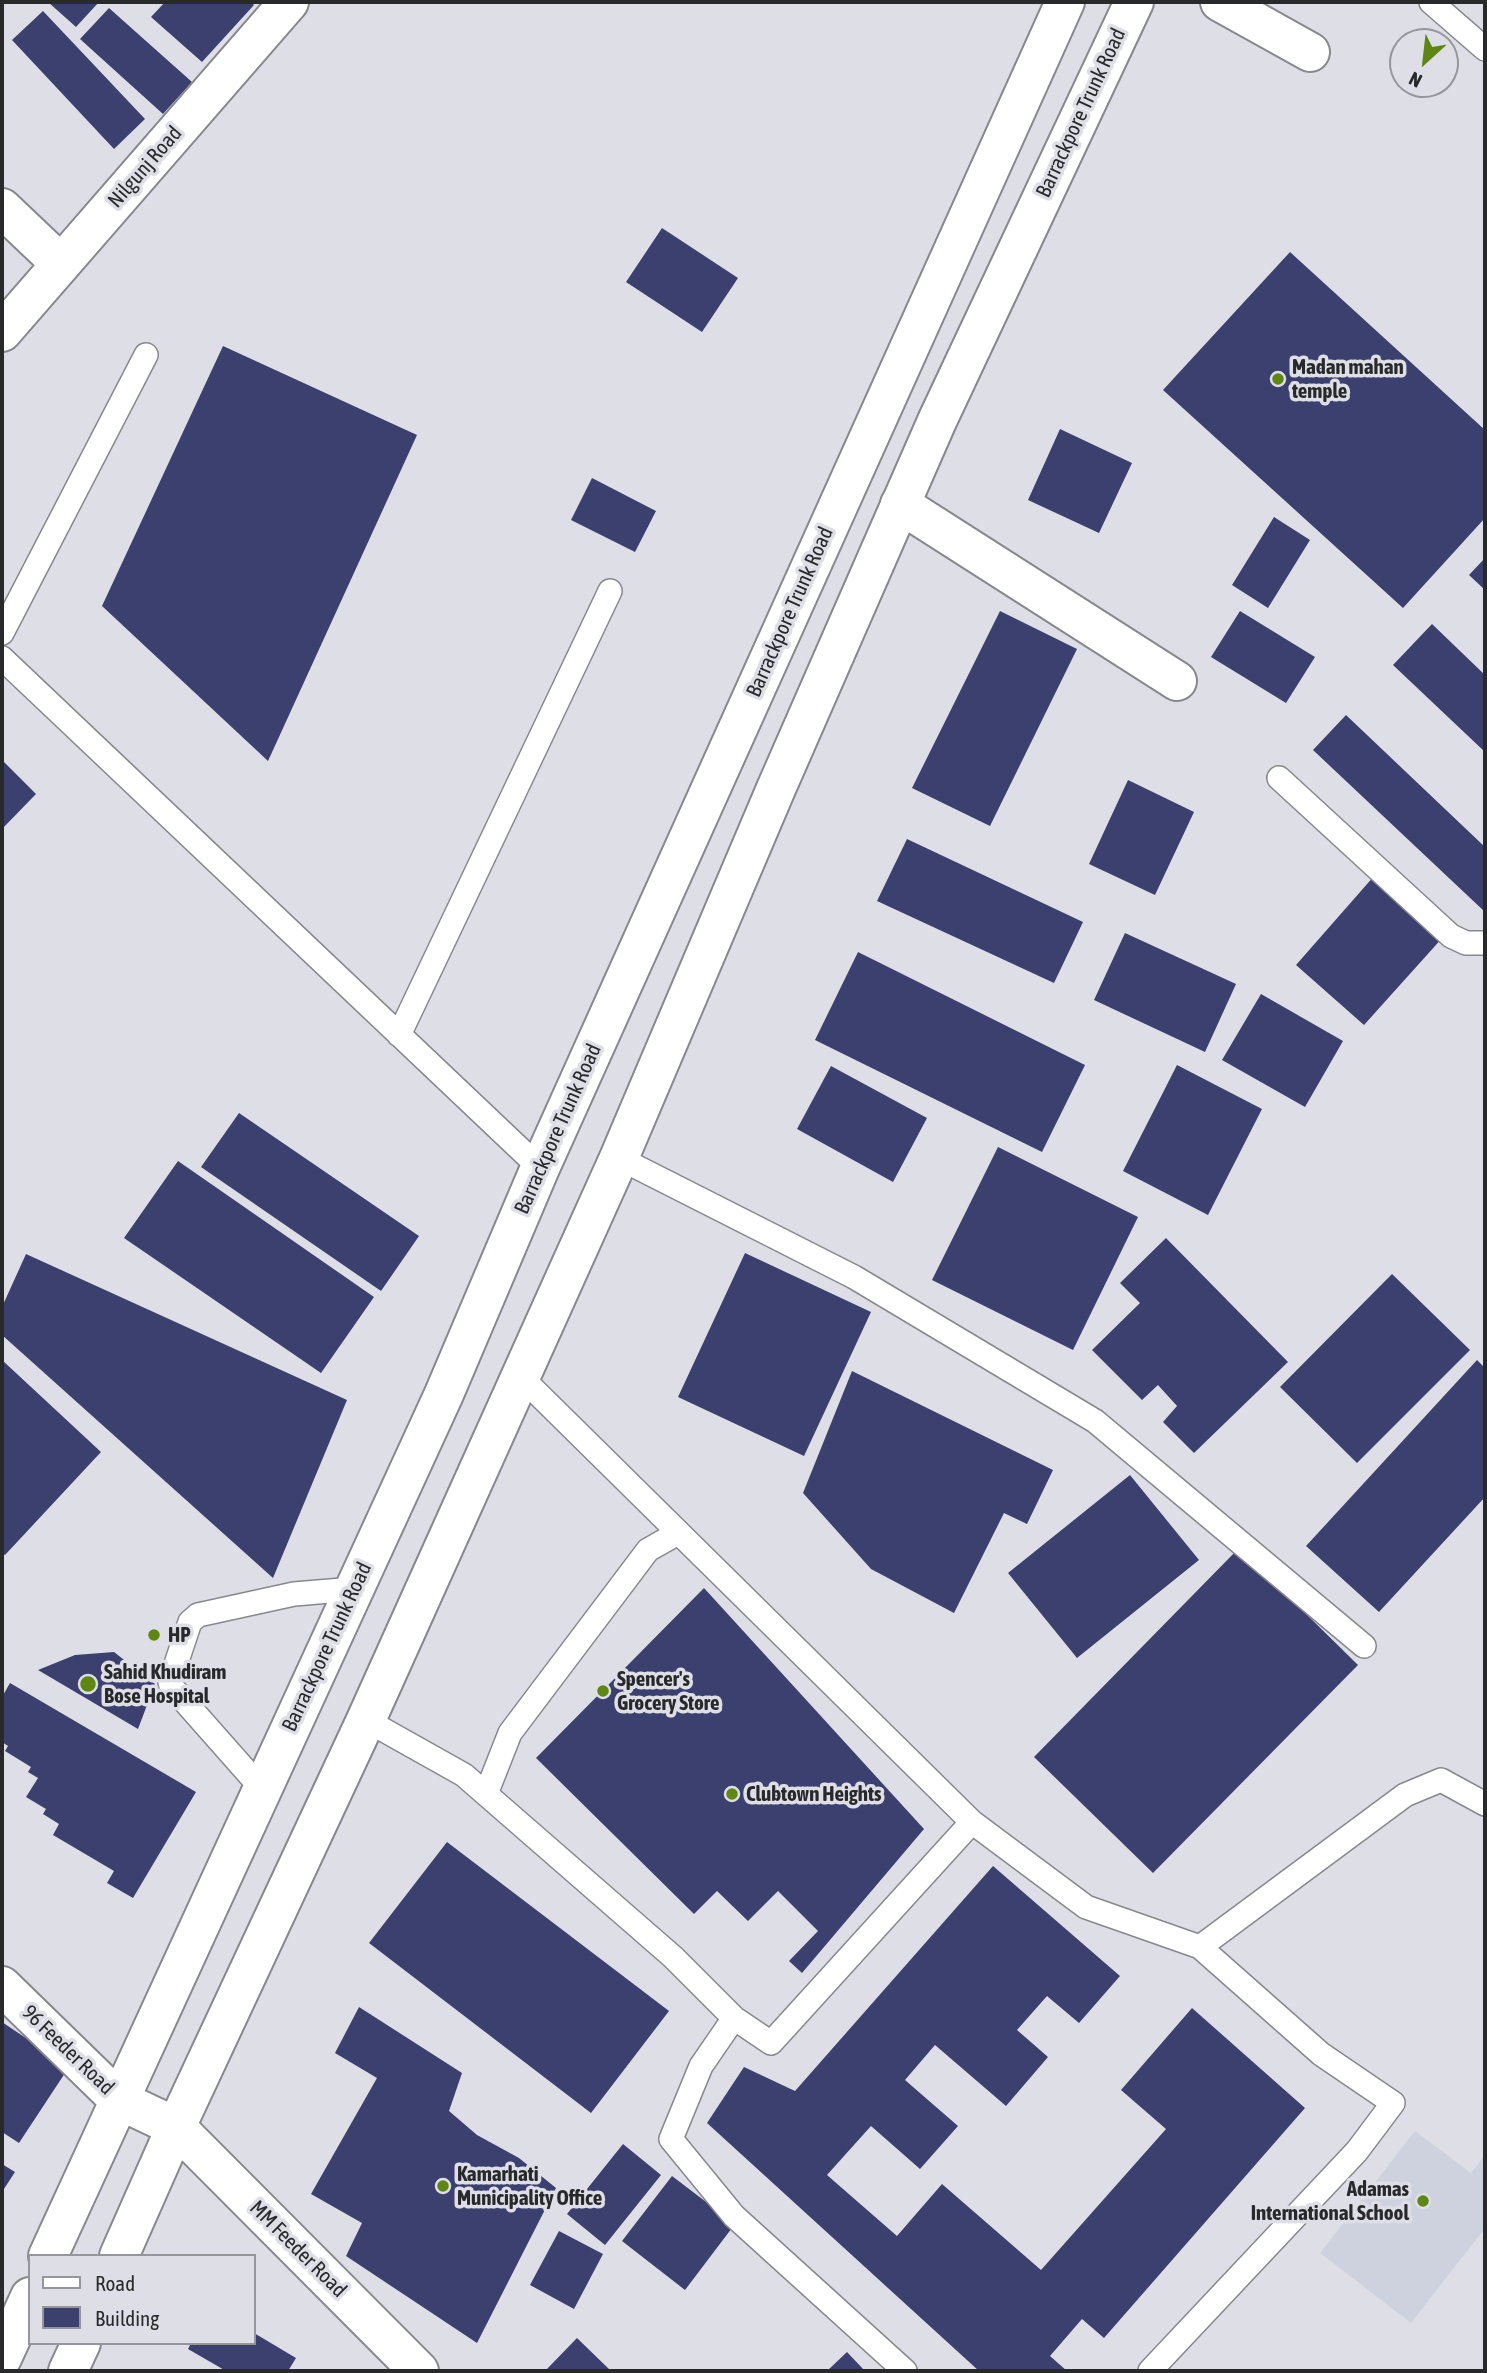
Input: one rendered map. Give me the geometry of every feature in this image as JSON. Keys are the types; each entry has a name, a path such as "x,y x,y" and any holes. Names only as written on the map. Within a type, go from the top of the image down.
{"main road":[{"name":"Barrackpore Trunk Road","path":"49,2254 444,1394 540,1168 1065,2"},
{"name":"Barrackpore Trunk Road","path":"120,2254 176,2126 366,1720 619,1158 775,791 937,421 1134,2"},
{"path":"1220,2 1310,52"},
{"name":"Nilgunj Road","path":"2,332 278,6"},
{"path":"2,208 61,264"},
{"path":"900,504 1177,681"},
{"name":"96 Feeder Road","path":"2,1986 119,2100 176,2126"},
{"name":"MM Feeder Road","path":"176,2126 419,2371"},
{"path":"2,2358 28,2301"},
{"path":"68,2371 80,2345"}],"lane":[{"path":"1431,2 1485,49"},
{"path":"2,633 146,355"},
{"path":"399,1035 610,591"},
{"path":"2,658 540,1168"},
{"path":"1279,778 1451,936 1466,943 1485,943"},
{"path":"619,1158 855,1277 1095,1421 1364,1646"},
{"path":"521,1377 972,1822 1086,1907 1200,1947 1321,2054 1393,2103 1357,2151 1150,2371"},
{"path":"486,1794 510,1733 648,1550 678,1533"},
{"path":"262,1789 171,1686 190,1622 198,1615 294,1594 354,1588"},
{"path":"366,1720 464,1775 673,1957 734,2018 771,2043 972,1822"},
{"path":"1200,1947 1405,1795 1441,1780 1485,1804"},
{"path":"734,2018 701,2066 671,2139 734,2216 905,2371"}],"shaded area":[{"name":"Adamas International School","path":"1415,2131 1471,2173 1485,2155 1485,2228 1411,2323 1320,2253"}],"building":[{"path":"48,2 99,2 76,27"},
{"path":"165,2 251,2 254,5 202,62 151,17"},
{"path":"109,8 192,82 163,114 80,39"},
{"path":"43,11 145,119 114,149 12,40"},
{"path":"662,228 738,278 702,332 626,282"},
{"path":"1290,252 1485,430 1485,518 1403,608 1163,390"},
{"path":"223,346 417,435 268,761 102,606"},
{"path":"1060,429 1132,463 1099,533 1028,500"},
{"path":"592,478 656,511 635,552 571,520"},
{"path":"1274,517 1310,540 1268,608 1232,585"},
{"path":"1485,558 1485,590 1469,575"},
{"path":"1000,611 1077,649 990,826 912,788"},
{"path":"1240,611 1315,657 1286,703 1211,657"},
{"path":"1432,624 1485,675 1485,752 1393,665"},
{"path":"1346,715 1485,847 1485,912 1313,750"},
{"path":"2,760 36,794 2,829"},
{"path":"1128,780 1194,812 1155,895 1089,864"},
{"path":"907,839 1083,922 1054,983 877,901"},
{"path":"1375,875 1444,936 1364,1025 1296,965"},
{"path":"1125,933 1236,984 1205,1052 1094,1000"},
{"path":"858,952 1085,1065 1042,1152 815,1040"},
{"path":"1261,994 1343,1041 1305,1107 1222,1060"},
{"path":"1177,1065 1262,1109 1208,1215 1123,1171"},
{"path":"831,1066 927,1118 893,1182 797,1129"},
{"path":"239,1113 419,1236 381,1291 201,1167"},
{"path":"998,1147 1138,1217 1073,1350 932,1280"},
{"path":"178,1161 374,1297 321,1373 124,1238"},
{"path":"1166,1238 1288,1362 1194,1453 1163,1422 1177,1406 1158,1385 1142,1400 1092,1350 1140,1303 1120,1283"},
{"path":"745,1253 871,1312 804,1456 678,1397"},
{"path":"26,1254 347,1400 273,1578 2,1335 2,1307"},
{"path":"1392,1274 1470,1350 1357,1463 1280,1387"},
{"path":"2,1360 101,1452 5,1555 2,1553"},
{"path":"1477,1360 1485,1368 1485,1497 1379,1612 1306,1546"},
{"path":"852,1371 1053,1470 1027,1524 1004,1513 954,1613 871,1569 803,1493"},
{"path":"1130,1475 1199,1560 1077,1658 1008,1573"},
{"path":"1239,1548 1358,1665 1153,1873 1034,1757"},
{"name":"Clubtown Heights","path":"704,1588 924,1829 802,1973 789,1961 818,1931 778,1891 748,1921 717,1891 694,1914 536,1758"},
{"path":"114,1652 155,1684 138,1729 38,1670 75,1655"},
{"path":"10,1683 196,1792 133,1898 107,1883 114,1871 53,1835 59,1824 43,1814 46,1809 26,1797 38,1778 28,1772 31,1767 5,1751 8,1746 2,1742 2,1697"},
{"path":"447,1842 669,2011 591,2113 369,1943"},
{"path":"993,1866 1120,1976 1079,2023 1047,1996 1017,2030 1048,2057 1006,2106 935,2045 905,2080 958,2126 920,2169 871,2126 827,2175 897,2236 942,2184 1041,2270 1166,2129 1121,2090 1192,2008 1305,2108 1104,2338 1082,2319 1050,2356 1067,2371 979,2371 707,2123 744,2067 795,2091"},
{"name":"Kamarhati Municipality Office","path":"359,2007 462,2073 449,2111 477,2135 519,2158 556,2188 477,2343 346,2256 362,2223 311,2194 377,2078 335,2053"},
{"path":"2,2022 69,2067 19,2143 2,2132"},
{"path":"623,2144 661,2175 605,2245 567,2214"},
{"path":"2,2164 15,2172 2,2192"},
{"path":"672,2176 735,2224 685,2290 622,2241"},
{"path":"559,2231 603,2254 574,2309 530,2285"},
{"path":"256,2334 296,2358 288,2371 226,2371 188,2349 190,2345 256,2345"},
{"path":"577,2338 611,2371 545,2371"},
{"path":"847,2352 865,2371 827,2371"}],"place":[{"name":"Madan mahan temple","path":"1278,379"},
{"name":"HP","path":"154,1635"},
{"name":"Sahid Khudiram Bose Hospital","path":"88,1684"},
{"name":"Spencer's Grocery Store","path":"603,1691"},
{"name":"Clubtown Heights","path":"732,1794"},
{"name":"Kamarhati Municipality Office","path":"443,2186"},
{"name":"Adamas International School","path":"1423,2201"}]}
